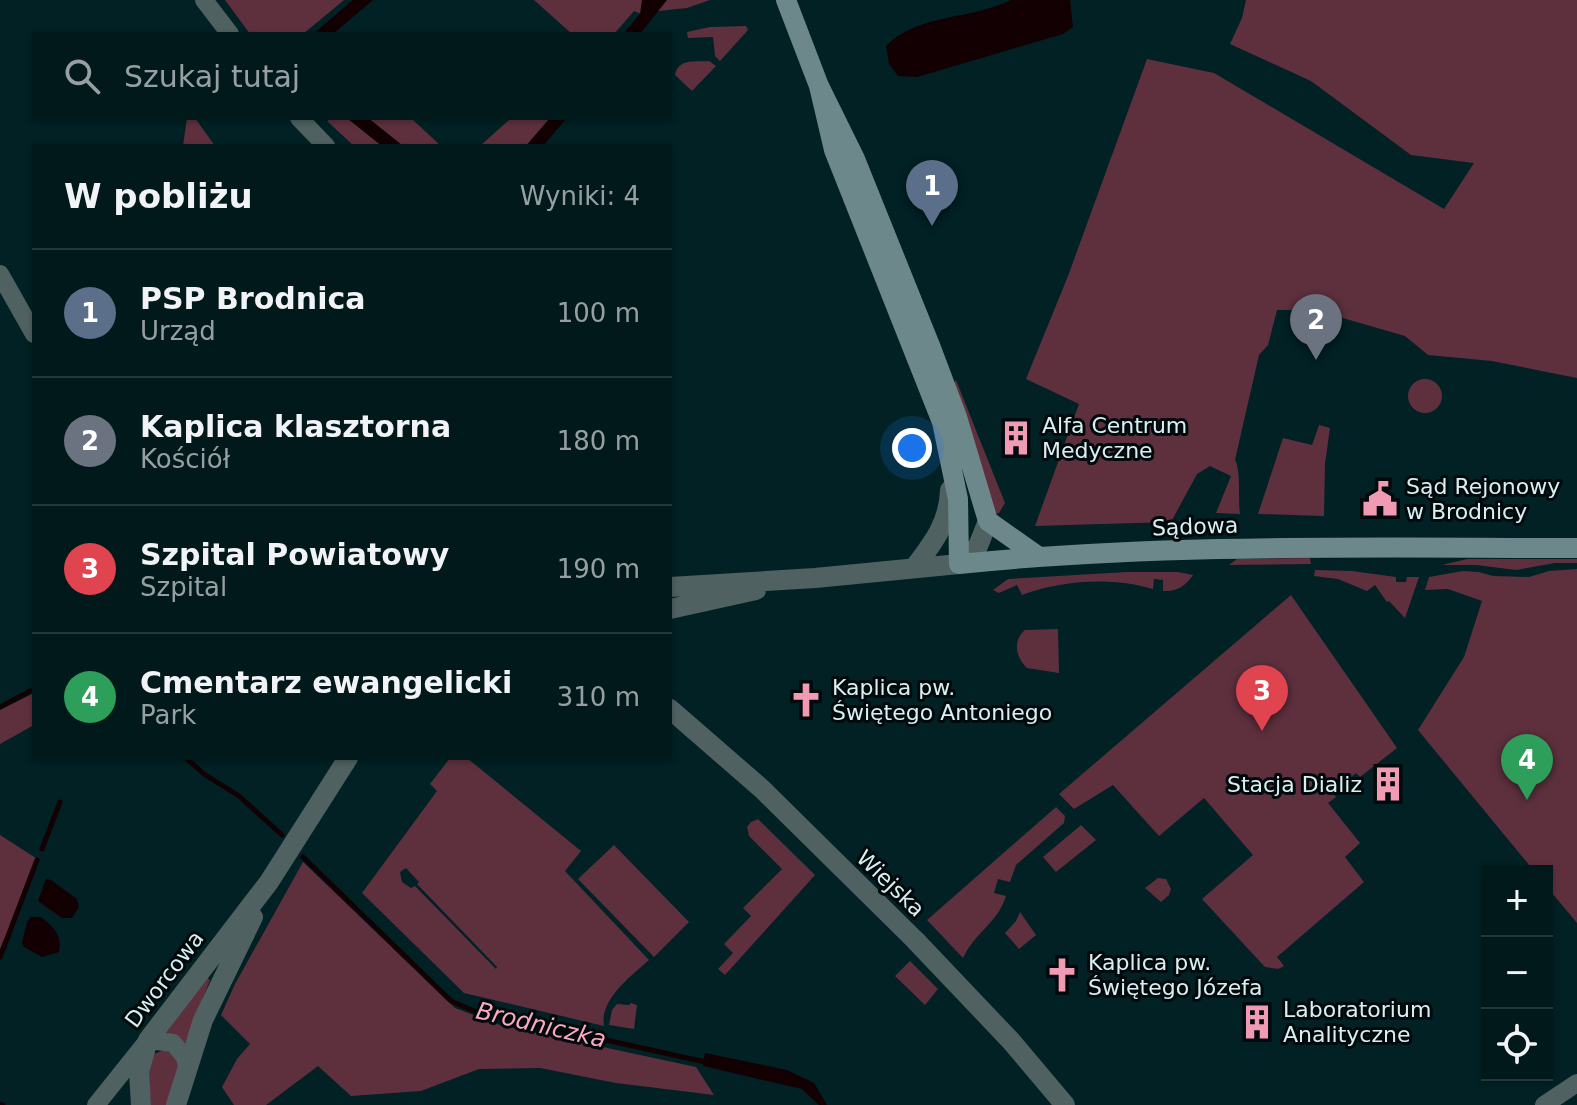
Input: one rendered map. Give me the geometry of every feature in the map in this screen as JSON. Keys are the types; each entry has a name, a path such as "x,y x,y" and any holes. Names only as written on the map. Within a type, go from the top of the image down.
{"main road":[{"path":"786,0 819,86 834,150 896,283 933,377 957,417 988,521 1039,557"},
{"path":"933,377 958,499 959,564"},
{"name":"Sądowa","path":"959,564 1039,557 1239,548 1577,548"}],"street":[{"path":"204,0 228,32"},
{"path":"301,120 324,144"},
{"path":"0,274 32,330"},
{"path":"914,568 949,514 951,467"},
{"path":"959,564 978,546 988,521"},
{"name":"Sądowa","path":"672,587 815,578 959,564"},
{"name":"Sądowa","path":"672,609 815,578"},
{"name":"Wiejska","path":"672,711 762,789 915,940 1002,1031 1065,1105"},
{"name":"Dworcowa","path":"96,1105 269,882 347,760"},
{"name":"Dworcowa","path":"176,1105 203,1020 269,882"},
{"path":"141,1105 139,1072 148,1040 173,1043 185,1057 187,1068"},
{"path":"1544,1105 1577,1083"}],"shaded area":[{"path":"225,0 344,0 305,32 249,32"},
{"path":"353,0 373,0 335,32 315,32"},
{"path":"534,0 710,0 687,8 634,11 616,32 570,32"},
{"path":"642,0 667,0 642,32 625,32 640,14"},
{"path":"1011,0 1070,0 1073,27 1063,34 917,77 898,76 889,64 886,46 899,35 930,22"},
{"path":"1246,0 1577,0 1577,378 1492,361 1428,355 1405,336 1315,310 1277,310 1268,345 1259,355 1235,460 1239,477 1240,514 1216,513 1231,476 1210,466 1197,474 1171,522 1035,526 1079,404 1026,379 1068,276 1147,59 1214,73 1444,209 1474,163 1411,155 1311,81 1230,44"},
{"path":"746,26 748,30 720,61 715,56 713,37 688,38 687,32 710,27"},
{"path":"709,61 716,66 692,91 675,75 684,63"},
{"path":"187,120 196,120 214,144 183,144"},
{"path":"350,120 380,144 352,144 327,121"},
{"path":"350,120 370,120 400,144 380,144"},
{"path":"370,120 413,120 439,144 400,144"},
{"path":"509,120 548,120 528,144 482,144"},
{"path":"548,120 565,120 545,144 528,144"},
{"path":"1425,379 1437,384 1442,396 1437,408 1425,413 1413,408 1408,396 1413,384"},
{"path":"956,380 1005,503 999,513 993,514 952,386"},
{"path":"1319,425 1330,428 1325,464 1324,516 1258,514 1283,438 1312,445"},
{"path":"1310,558 1311,564 1229,565 1237,559"},
{"path":"1467,559 1577,559 1577,563 1555,563 1516,570 1442,565"},
{"path":"1577,569 1577,923 1553,894 1553,865 1529,865 1418,730 1464,657 1482,601 1448,589 1425,590 1429,577 1463,571 1529,577 1549,571"},
{"path":"1315,570 1396,577 1396,582 1406,582 1407,577 1419,577 1405,618 1387,602 1375,585 1367,591 1338,579 1314,576"},
{"path":"1127,572 1193,575 1180,588 1168,591 1163,591 1163,580 1154,579 1153,589 1121,583 1088,582 1054,586 1022,595 1017,585 999,593 993,590 1008,579"},
{"path":"1291,595 1397,748 1360,777 1356,773 1333,793 1336,797 1328,803 1360,843 1345,857 1364,882 1277,957 1284,966 1278,969 1265,967 1202,899 1253,855 1204,798 1159,836 1113,785 1074,809 1059,794"},
{"path":"1058,629 1059,673 1027,668 1017,649 1021,634 1025,630"},
{"path":"32,694 32,726 0,744 0,710"},
{"path":"448,760 469,760 581,851 565,871 649,960 611,998 606,1007 604,1026 464,993 362,893 437,791 430,784","holes":["406,868 419,882 417,884 497,967 496,969 415,886 411,888 402,882 400,872"]},
{"path":"1056,807 1065,816 1064,823 1016,865 1010,882 998,879 994,893 1006,896 1002,906 963,958 927,920"},
{"path":"758,819 815,875 725,975 718,969 733,953 724,944 751,916 743,908 782,869 749,836 747,827"},
{"path":"1081,825 1096,840 1056,872 1043,857"},
{"path":"0,835 39,860 0,949"},
{"path":"614,845 689,922 654,957 578,879"},
{"path":"303,862 455,1008 500,1025 696,1067 714,1095 616,1083 540,1068 479,1069 421,1091 351,1096 318,1066 266,1105 234,1105 222,1087 237,1059 250,1044 221,1015"},
{"path":"1158,878 1166,879 1171,889 1161,902 1145,888"},
{"path":"46,879 77,899 79,907 72,918 62,918 38,901"},
{"path":"1020,912 1036,935 1019,949 1005,933"},
{"path":"31,917 41,917 53,928 59,940 59,952 42,957 24,947 22,943"},
{"path":"910,961 938,989 925,1005 895,976"},
{"path":"207,977 210,980 185,1043 166,1033"},
{"path":"617,1004 637,1005 634,1029 609,1025 612,1010"},
{"path":"164,1050 174,1054 179,1064 168,1105 151,1105 148,1076 154,1054"},
{"path":"705,1053 787,1070 814,1083 827,1105 819,1105 802,1089 703,1066"}],"waterway":[{"path":"0,707 32,690"},
{"name":"Brodniczka","path":"188,760 239,796 282,835"},
{"path":"42,849 60,802"},
{"name":"Brodniczka","path":"303,857 451,1001 474,1011 710,1063"},
{"path":"0,957 37,860"}],"place":[{"name":"PSP Brodnica","path":"932,226"},
{"name":"Kaplica klasztorna","path":"1316,360"},
{"name":"Alfa Centrum Medyczne","path":"1016,438"},
{"name":"Sąd Rejonowy w Brodnicy","path":"1380,499"},
{"name":"Kaplica pw. Świętego Antoniego","path":"806,700"},
{"name":"Szpital Powiatowy","path":"1262,731"},
{"name":"Stacja Dializ","path":"1388,784"},
{"name":"Cmentarz ewangelicki","path":"1527,800"},
{"name":"Kaplica pw. Świętego Józefa","path":"1062,975"},
{"name":"Laboratorium Analityczne","path":"1257,1022"}]}
